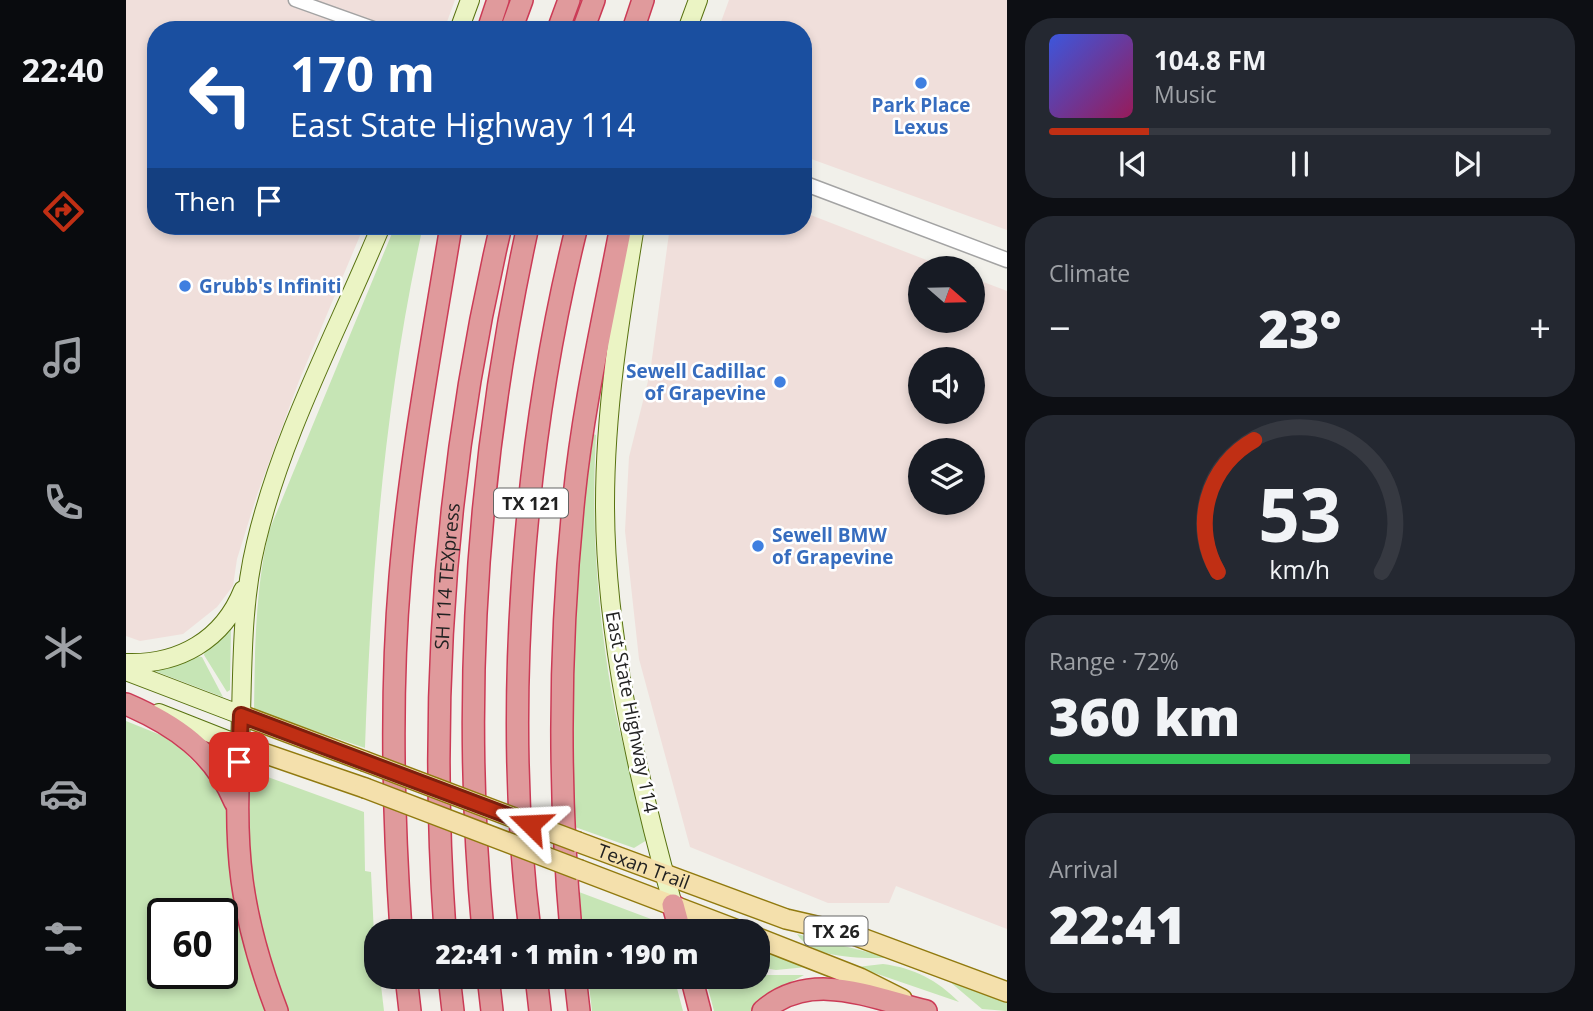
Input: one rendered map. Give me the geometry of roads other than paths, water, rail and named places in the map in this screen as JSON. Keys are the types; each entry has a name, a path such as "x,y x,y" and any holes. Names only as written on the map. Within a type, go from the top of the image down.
{"highway":[{"path":"491,21 498,0"},
{"path":"514,21 522,0"},
{"path":"561,21 569,0"},
{"path":"586,21 594,0"},
{"path":"636,21 643,0"},
{"path":"400,919 394,766 395,646 408,499 449,235"},
{"name":"SH 114 TEXpress","path":"444,919 437,765 443,584 465,404 499,235"},
{"name":"SH 114 TEXpress","path":"482,919 472,768 476,587 495,405 526,235"},
{"name":"TX 121","path":"529,919 520,785 522,605 540,421 554,332 575,235"},
{"path":"570,919 561,740 568,568 583,432 619,235"},
{"path":"126,703 167,723 205,753 226,781 236,805"},
{"path":"240,745 236,805 244,907 252,941 277,1011"},
{"path":"673,905 677,919"},
{"path":"763,1011 774,1001 800,990 828,987 926,1011"},
{"path":"407,989 410,1011"},
{"path":"450,989 453,1011"},
{"path":"489,989 492,1011"},
{"path":"537,989 540,1011"},
{"path":"576,989 579,1011"},
{"path":"694,989 700,1011"}],"main road":[{"path":"462,21 470,0"},
{"path":"690,21 698,0"},
{"path":"126,663 166,659 197,648 225,622 238,604 250,574 266,508 300,415 377,235"},
{"name":"East State Highway 114","path":"634,235 613,368 606,482 607,549 613,620 627,709 673,905"},
{"path":"240,745 250,574"},
{"name":"Texan Trail","path":"126,671 665,875 786,919 851,934 1007,992"},
{"name":"Texan Trail","path":"126,703 365,788 709,919"},
{"name":"TX 26","path":"770,943 860,978 926,1011"}],"street":[{"path":"295,0 354,21"},
{"path":"812,186 1007,260"}],"place":[{"name":"Park Place Lexus","path":"921,83"},
{"name":"Grubb's Infiniti","path":"185,286"},
{"name":"Sewell Cadillac of Grapevine","path":"780,382"},
{"name":"Sewell BMW of Grapevine","path":"758,546"}]}
